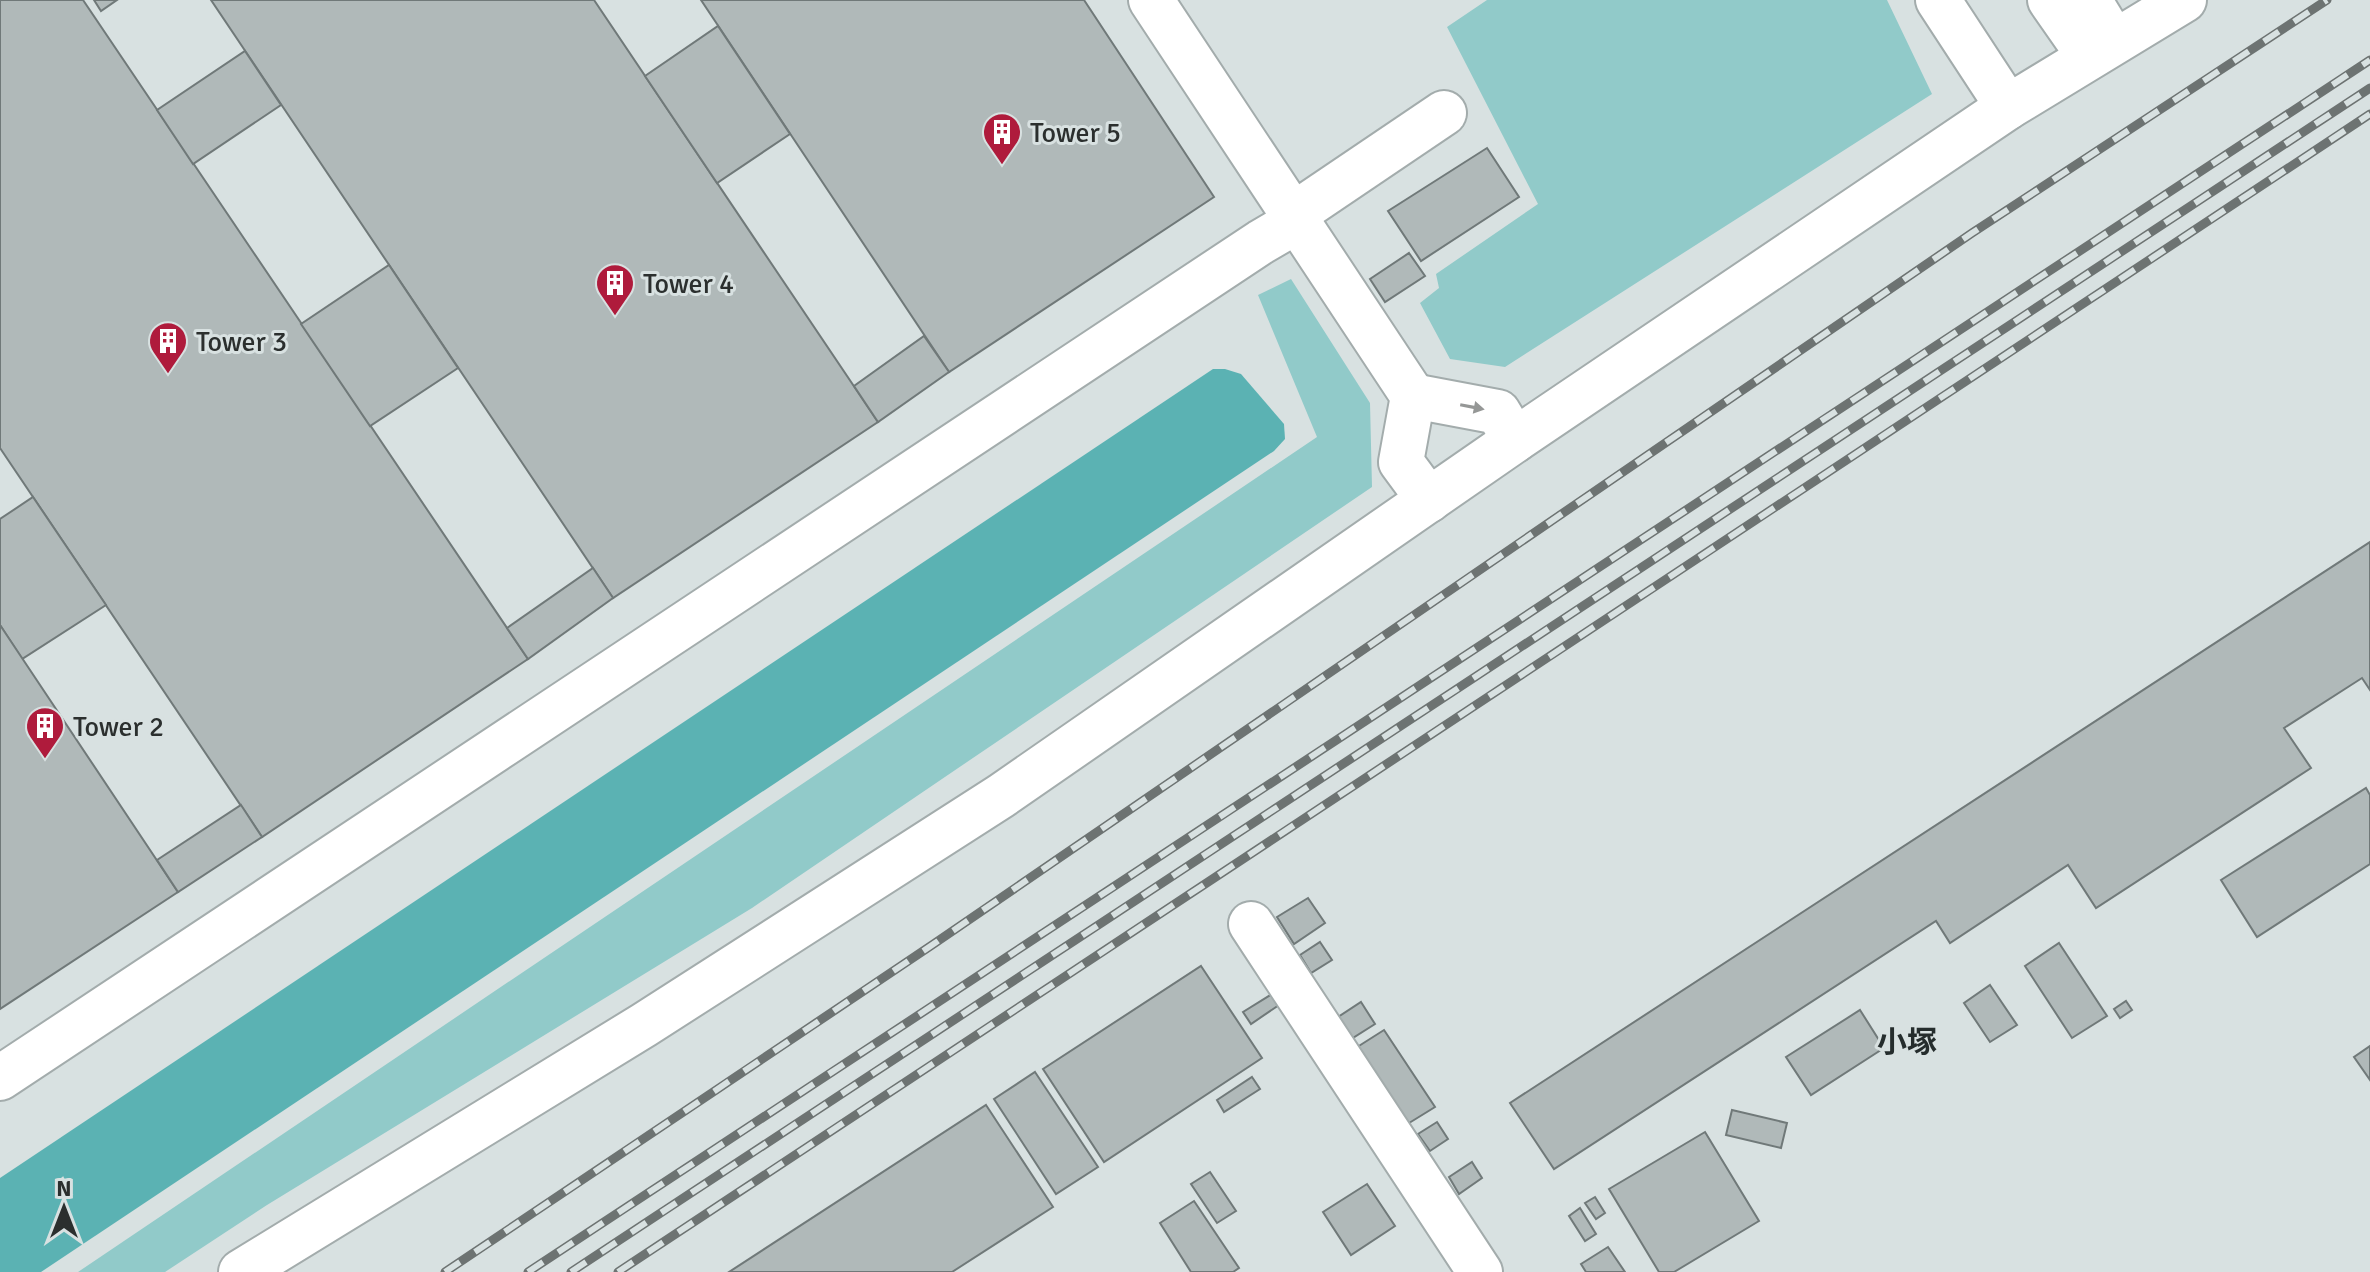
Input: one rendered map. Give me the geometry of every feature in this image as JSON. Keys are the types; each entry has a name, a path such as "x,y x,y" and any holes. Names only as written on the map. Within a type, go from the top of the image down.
{"street":[{"path":"1151,0 1413,396 1401,462 1429,500"},
{"path":"1938,0 2008,107"},
{"path":"2050,0 2118,30"},
{"path":"2089,0 2118,30"},
{"path":"241,1272 644,1025 1001,796 1515,440 2118,30 2184,0"},
{"path":"0,1078 1261,242 1444,113"},
{"path":"1413,396 1498,412 1515,440"},
{"path":"1251,924 1480,1272"}],"shaded area":[{"path":"1487,0 1887,0 1932,94 1505,367 1450,359 1420,303 1439,288 1436,274 1538,204 1447,27"},
{"path":"1291,279 1370,403 1372,487 752,908 267,1205 165,1272 78,1272 1317,437 1258,295"},
{"path":"1213,369 1241,374 1284,424 1285,439 1274,451 41,1272 0,1272 0,1178"}],"building":[{"name":"Tower 3","path":"0,0 83,0 528,659 262,837 0,448"},
{"path":"94,0 117,0 101,11"},
{"name":"Tower 4","path":"211,0 594,0 878,422 613,598"},
{"name":"Tower 5","path":"701,0 1084,0 1214,197 949,372"},
{"path":"718,26 790,134 717,183 645,76"},
{"path":"245,51 281,105 193,164 157,110"},
{"path":"1487,148 1519,197 1421,261 1388,211"},
{"path":"1409,253 1425,276 1385,302 1370,279"},
{"path":"389,265 458,368 370,426 301,324"},
{"path":"924,336 949,372 878,422 854,386"},
{"path":"33,497 106,605 22,659 0,625 0,519"},
{"path":"2370,542 2370,690 2362,678 2284,728 2311,768 2096,908 2068,865 1950,943 1936,921 1554,1169 1510,1103"},
{"path":"593,568 613,598 528,659 507,628"},
{"name":"Tower 2","path":"0,625 178,892 0,1009"},
{"path":"2366,788 2370,795 2370,864 2257,937 2221,880"},
{"path":"241,805 262,837 178,892 157,860"},
{"path":"1308,898 1325,923 1294,944 1277,917"},
{"path":"1320,942 1332,960 1311,973 1300,955"},
{"path":"2059,943 2107,1016 2072,1038 2025,966"},
{"path":"1201,966 1262,1058 1104,1162 1043,1069"},
{"path":"1990,985 2017,1025 1990,1042 1964,1003"},
{"path":"1272,994 1279,1005 1251,1024 1243,1012"},
{"path":"2126,1001 2132,1010 2120,1018 2114,1009"},
{"path":"1361,1002 1375,1024 1348,1041 1335,1019"},
{"path":"1860,1010 1884,1048 1811,1095 1786,1057"},
{"path":"1384,1030 1435,1107 1401,1128 1351,1051"},
{"path":"2370,1046 2370,1080 2354,1057"},
{"path":"1035,1072 1098,1167 1056,1194 994,1099"},
{"path":"1252,1077 1260,1089 1224,1112 1217,1100"},
{"path":"986,1105 1053,1207 952,1272 729,1272"},
{"path":"1732,1110 1787,1123 1781,1148 1726,1135"},
{"path":"1437,1122 1448,1139 1430,1151 1418,1134"},
{"path":"1705,1132 1759,1221 1674,1272 1659,1272 1609,1189"},
{"path":"1472,1162 1482,1178 1459,1194 1449,1177"},
{"path":"1210,1172 1236,1211 1217,1223 1191,1184"},
{"path":"1367,1184 1395,1226 1351,1255 1323,1212"},
{"path":"1595,1197 1605,1213 1596,1219 1585,1203"},
{"path":"1194,1201 1239,1268 1233,1272 1191,1272 1160,1223"},
{"path":"1580,1208 1596,1234 1585,1241 1569,1216"},
{"path":"1608,1247 1625,1272 1586,1272 1581,1264"}],"railway":[{"path":"445,1272 935,943 1972,233 2327,0"},
{"path":"528,1272 2370,60"},
{"path":"571,1272 2370,88"},
{"path":"618,1272 2370,114"}],"place":[{"name":"Tower 5","path":"1002,166"},
{"name":"Tower 4","path":"615,317"},
{"name":"Tower 3","path":"168,375"},
{"name":"Tower 2","path":"45,760"}],"district":[{"name":"小塚","path":"1907,1042"}]}
